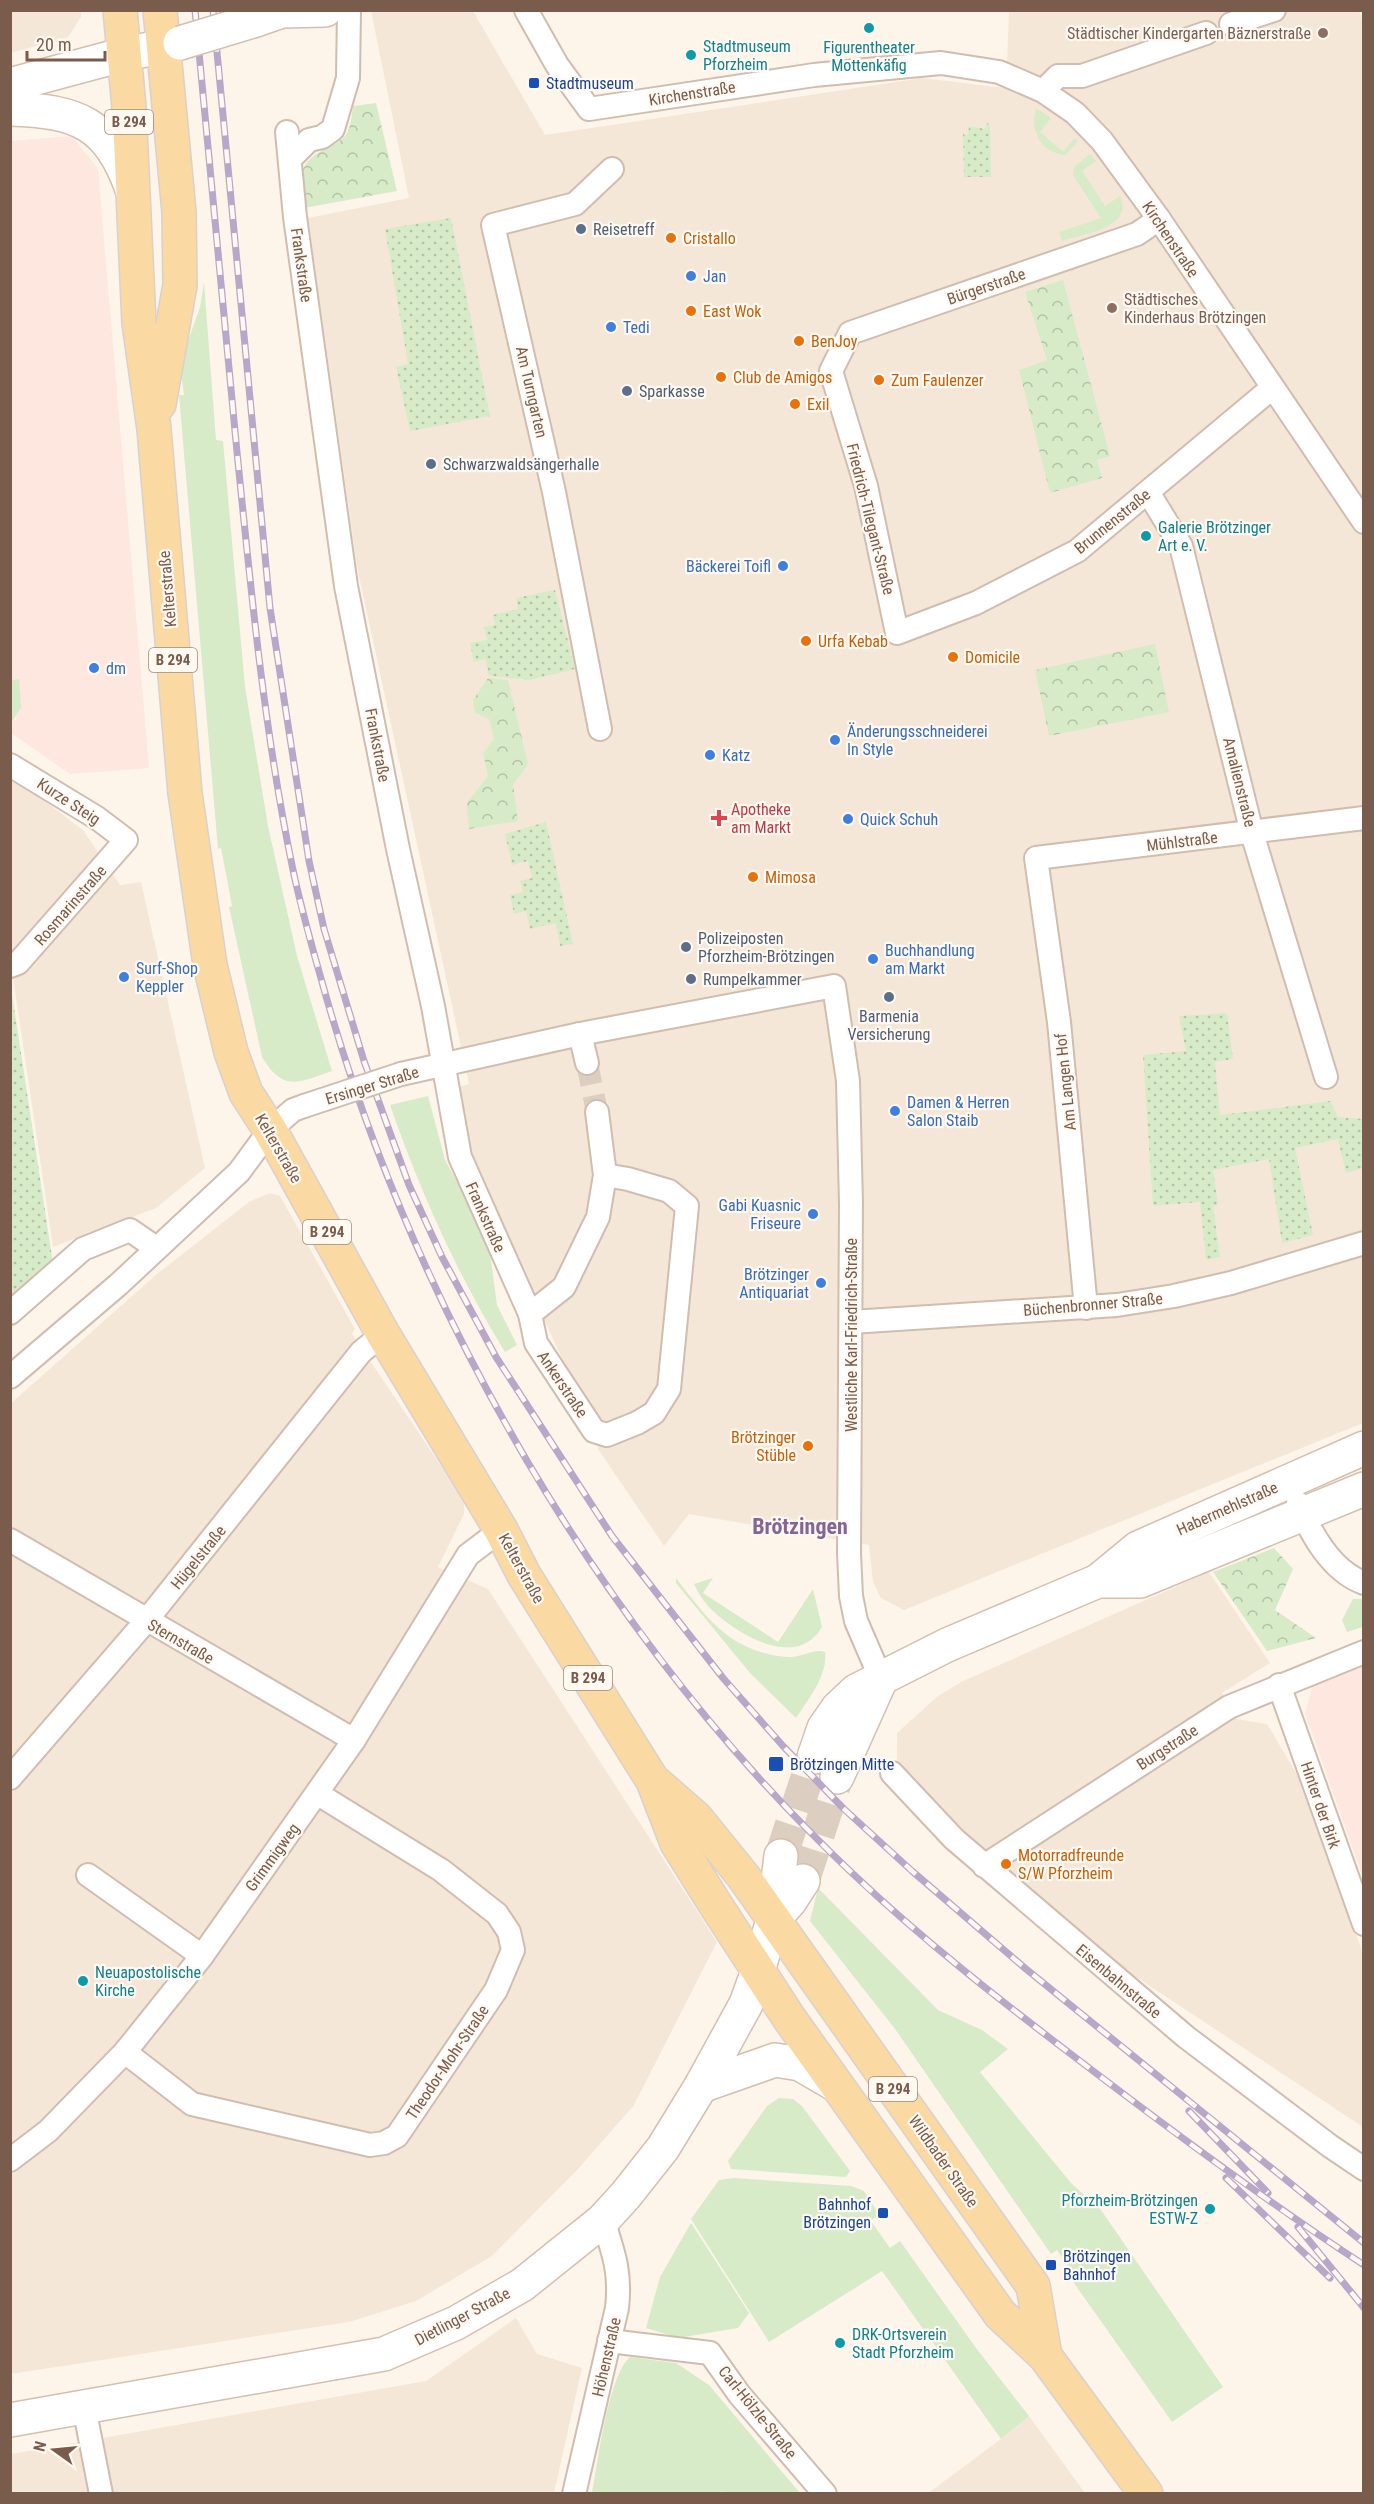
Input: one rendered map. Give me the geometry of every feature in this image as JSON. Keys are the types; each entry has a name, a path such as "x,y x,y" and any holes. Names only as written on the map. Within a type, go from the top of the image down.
{"main road":[{"name":"Kelterstraße","path":"120,10 125,54 139,323 154,429 185,793 210,965 231,1052 246,1093 270,1130 383,1334 501,1530 524,1575 653,1781 677,1843 758,1971"},
{"name":"Kelterstraße","path":"154,429 180,285 172,44 160,10"},
{"path":"10,85 125,54 172,44 274,14 325,10"},
{"path":"10,109 64,115 86,122 108,141 120,158 132,189"},
{"name":"Habermehlstraße","path":"826,1767 824,1728 838,1708 856,1691 947,1645 1098,1581 1138,1548 1364,1448"},
{"name":"Habermehlstraße","path":"1098,1581 1140,1581 1364,1489"},
{"name":"Kelterstraße","path":"653,1781 696,1818 743,1876 773,1920"},
{"path":"773,1920 781,1856"},
{"path":"773,1920 790,1901 803,1881"},
{"name":"Dietlinger Straße","path":"10,2420 384,2354 417,2342 456,2323 522,2284 603,2220 663,2148 701,2086 746,2004 773,1920"},
{"name":"Wildbader Straße","path":"773,1920 1033,2286 1046,2356"},
{"name":"Wildbader Straße","path":"758,1971 836,2085 1000,2314 1046,2356 1146,2493"},
{"path":"701,2086 776,2060 800,2064 836,2085"}],"street":[{"path":"290,159 309,141 333,129 348,78 349,10"},
{"name":"Kirchenstraße","path":"526,10 557,65 589,110 814,75 941,63 999,72 1043,91 1075,113 1096,134 1159,219 1364,522"},
{"path":"1231,24 1274,10"},
{"path":"1043,91 1058,76 1082,76 1206,33"},
{"name":"Frankstraße","path":"287,132 295,217 346,585 398,849 434,1006 459,1157 530,1314"},
{"name":"Am Turngarten","path":"600,729 552,481 493,225 575,204 612,169"},
{"name":"Bürgerstraße","path":"831,371 850,333 1137,234 1159,219"},
{"name":"Friedrich-Tilegant-Straße","path":"831,371 866,486 897,633"},
{"name":"Brunnenstraße","path":"897,633 976,603 1077,550 1272,388"},
{"name":"Amalienstraße","path":"1148,492 1181,546 1252,833 1326,1077"},
{"name":"Kurze Steig","path":"10,765 97,818 126,840"},
{"name":"Mühlstraße","path":"1036,858 1364,818"},
{"name":"Rosmarinstraße","path":"10,966 18,963 126,840"},
{"name":"Am Langen Hof","path":"1036,858 1059,1022 1086,1308"},
{"name":"Ersinger Straße","path":"10,1377 119,1284 239,1172 270,1130 293,1110 401,1074 580,1034 834,986"},
{"name":"Westliche Karl-Friedrich-Straße","path":"834,986 848,1080 851,1596 856,1621 881,1679"},
{"path":"580,1034 587,1063"},
{"path":"530,1314 564,1287 598,1217 605,1175 597,1112"},
{"name":"Ankerstraße","path":"530,1314 536,1343 594,1431 607,1435 637,1423 654,1413 669,1389 687,1206 669,1191 605,1175"},
{"path":"10,1313 82,1249 130,1230 156,1248"},
{"name":"Büchenbronner Straße","path":"851,1322 1086,1308 1174,1296 1231,1283 1364,1243"},
{"name":"Hügelstraße","path":"10,1778 147,1621 361,1352 383,1334"},
{"path":"1288,1481 1302,1513 1328,1556 1348,1577 1364,1583"},
{"name":"Grimmigweg","path":"10,2160 48,2131 125,2052 202,1956 354,1740 468,1555 501,1530"},
{"name":"Sternstraße","path":"10,1540 354,1740"},
{"name":"Burgstraße","path":"984,1866 1229,1707 1364,1652"},
{"name":"Hinter der Birk","path":"1279,1685 1364,1924"},
{"name":"Eisenbahnstraße","path":"892,1773 954,1839 984,1866 1186,2037 1364,2169"},
{"name":"Theodor-Mohr-Straße","path":"125,2052 192,2104 370,2145 384,2144 397,2136 496,1990 513,1950 509,1932 497,1914 441,1870 318,1794"},
{"path":"88,1875 202,1956"},
{"name":"Höhenstraße","path":"574,2493 617,2308 620,2285 616,2260 603,2220"},
{"name":"Carl-Hölzle-Straße","path":"609,2341 710,2352 739,2394 825,2493"},
{"path":"84,2407 101,2493"}],"shaded area":[{"path":"11,10 81,11 81,17 68,37 11,53"},
{"path":"371,11 473,11 545,135 922,78 1006,88 1009,11 1359,11 1364,23 1363,1423 904,1610 881,1598 873,1582 869,1545 689,1514 664,1546 598,1449 593,1407 564,1363 464,1146 456,1088 469,1084 357,567 308,218 409,198"},
{"path":"72,136 98,169 149,768 70,774 11,733 11,724 16,719 19,679 11,680 11,141"},
{"path":"10,781 34,793 83,830 120,885 141,882 205,1168 156,1208 53,1247 11,964"},
{"path":"270,1193 280,1196 355,1329 352,1334 464,1500 464,1514 438,1567 488,1589 717,1942 634,2105 578,2169 492,2256 416,2301 349,2322 11,2374 10,1404 157,1274 249,1202"},
{"path":"1209,1572 1270,1663 1222,1693 1237,1719 1267,1724 1299,1778 1363,1953 1363,2127 1112,1961 966,1842 897,1760 897,1733 938,1696 961,1682"},
{"path":"1363,1664 1363,1878 1305,1713 1314,1681"},
{"path":"516,2318 537,2354 582,2368 554,2493 11,2494 11,2454 426,2381"},
{"path":"1029,2416 1085,2493 927,2494 1001,2439"}],"green space":[{"path":"376,103 397,191 304,208 302,176 307,162 345,137 353,106"},
{"path":"1036,108 1051,118 1040,132 1063,152 1075,138 1078,141 1065,155 1049,150 1039,139 1034,124"},
{"path":"987,123 990,124 991,177 964,177 963,134 968,135 969,126 985,129"},
{"path":"1090,154 1096,161 1082,171 1105,206 1120,196 1123,207 1120,216 1104,228 1062,241 1059,232 1101,218 1073,175 1074,167"},
{"path":"451,218 490,416 410,431 396,367 408,364 385,229"},
{"path":"1063,280 1110,456 1097,460 1102,478 1050,493 1019,370 1047,360 1025,292"},
{"path":"204,282 216,440 223,441 245,687 268,826 297,956 332,1071 310,1079 292,1082 277,1076 262,1057 229,907 232,906 221,848 218,849 179,395 184,395 180,364 200,307"},
{"path":"555,590 575,669 530,680 489,676 485,659 474,662 470,643 487,640 484,627 495,625 493,615 518,609 516,598"},
{"path":"1155,644 1169,712 1049,736 1035,670"},
{"path":"488,678 508,680 528,764 513,785 518,821 469,829 467,803 488,776 483,753 494,739 489,719 475,713 473,700"},
{"path":"19,679 21,707 11,724 11,680"},
{"path":"546,822 573,944 560,946 556,923 530,929 526,911 514,914 510,895 523,892 520,881 532,878 528,861 512,865 505,834"},
{"path":"10,981 53,1263 11,1302"},
{"path":"1227,1013 1233,1059 1215,1062 1220,1115 1330,1101 1338,1117 1363,1119 1363,1168 1346,1173 1338,1139 1295,1148 1313,1235 1282,1243 1269,1159 1213,1170 1218,1205 1213,1206 1220,1257 1206,1260 1200,1202 1153,1206 1143,1055 1186,1051 1179,1016"},
{"path":"428,1096 445,1160 488,1237 497,1305 517,1345 505,1352 471,1293 441,1232 390,1105"},
{"path":"1274,1548 1293,1569 1275,1610 1316,1638 1267,1651 1213,1572"},
{"path":"676,1578 699,1608 723,1632 752,1649 789,1657 816,1651 825,1652 820,1678 796,1718 750,1673 676,1583"},
{"path":"713,1578 703,1593 778,1642 813,1589 822,1627 811,1640 798,1646 768,1645 724,1621 702,1599 694,1584"},
{"path":"1353,1599 1363,1599 1363,1627 1347,1632 1342,1620"},
{"path":"818,1888 938,2010 982,2030 1008,2049 980,2072 1071,2183 1101,2210 1223,2387 1172,2422 1069,2276 1072,2272 1057,2250 1051,2254 895,2029 810,1921"},
{"path":"779,2098 793,2099 802,2106 850,2171 846,2177 731,2169 728,2161 767,2106"},
{"path":"734,2178 851,2186 864,2191 879,2214 871,2221 890,2248 900,2241 976,2348 1029,2416 1001,2439 882,2271 769,2342 691,2219 719,2180"},
{"path":"691,2223 749,2313 738,2328 678,2338 646,2328 660,2277"},
{"path":"630,2357 676,2363 709,2385 800,2493 726,2494 722,2491 718,2494 592,2493 610,2400 622,2367"}],"tunnel":[{"path":"587,1063 597,1112"},
{"path":"781,1856 814,1757"},
{"path":"803,1881 837,1777"}],"railway":[{"path":"195,10 253,608 266,711 292,865 322,982 361,1105 408,1227 464,1346 528,1463 599,1575 677,1681 762,1781 852,1873 963,1970 1050,2038 1185,2140 1364,2265"},
{"path":"213,10 270,608 309,861 324,929 364,1061 409,1185 442,1257 496,1357 612,1536 723,1678 783,1746 844,1809 1026,1969 1364,2243"},
{"path":"1189,2111 1268,2193"},
{"path":"1226,2178 1330,2278"},
{"path":"1298,2227 1364,2308"}],"place":[{"name":"Figurentheater Mottenkäfig","path":"869,28"},
{"name":"Städtischer Kindergarten Bäznerstraße","path":"1323,33"},
{"name":"Stadtmuseum Pforzheim","path":"691,55"},
{"name":"Stadtmuseum","path":"534,83"},
{"name":"Reisetreff","path":"581,229"},
{"name":"Cristallo","path":"671,238"},
{"name":"Jan","path":"691,276"},
{"name":"Städtisches Kinderhaus Brötzingen","path":"1112,308"},
{"name":"East Wok","path":"691,311"},
{"name":"Tedi","path":"611,327"},
{"name":"BenJoy","path":"799,341"},
{"name":"Club de Amigos","path":"721,377"},
{"name":"Zum Faulenzer","path":"879,380"},
{"name":"Sparkasse","path":"627,391"},
{"name":"Exil","path":"795,404"},
{"name":"Schwarzwaldsängerhalle","path":"431,464"},
{"name":"Galerie Brötzinger Art e. V.","path":"1146,536"},
{"name":"Bäckerei Toifl","path":"783,566"},
{"name":"Urfa Kebab","path":"806,641"},
{"name":"Domicile","path":"953,657"},
{"name":"dm","path":"94,668"},
{"name":"Änderungsschneiderei In Style","path":"835,740"},
{"name":"Katz","path":"710,755"},
{"name":"Apotheke am Markt","path":"719,818"},
{"name":"Quick Schuh","path":"848,819"},
{"name":"Mimosa","path":"753,877"},
{"name":"Polizeiposten Pforzheim-Brötzingen","path":"686,947"},
{"name":"Buchhandlung am Markt","path":"873,959"},
{"name":"Surf-Shop Keppler","path":"124,977"},
{"name":"Rumpelkammer","path":"691,979"},
{"name":"Barmenia Versicherung","path":"889,997"},
{"name":"Damen & Herren Salon Staib","path":"895,1111"},
{"name":"Gabi Kuasnic Friseure","path":"813,1214"},
{"name":"Brötzinger Antiquariat","path":"821,1283"},
{"name":"Brötzinger Stüble","path":"808,1446"},
{"name":"Brötzingen Mitte","path":"776,1764"},
{"name":"Motorradfreunde S/W Pforzheim","path":"1006,1864"},
{"name":"Neuapostolische Kirche","path":"83,1981"},
{"name":"Pforzheim-Brötzingen ESTW-Z","path":"1210,2209"},
{"name":"Bahnhof Brötzingen","path":"883,2213"},
{"name":"Brötzingen Bahnhof","path":"1051,2265"},
{"name":"DRK-Ortsverein Stadt Pforzheim","path":"840,2343"}],"district":[{"name":"Brötzingen","path":"800,1526"}]}
